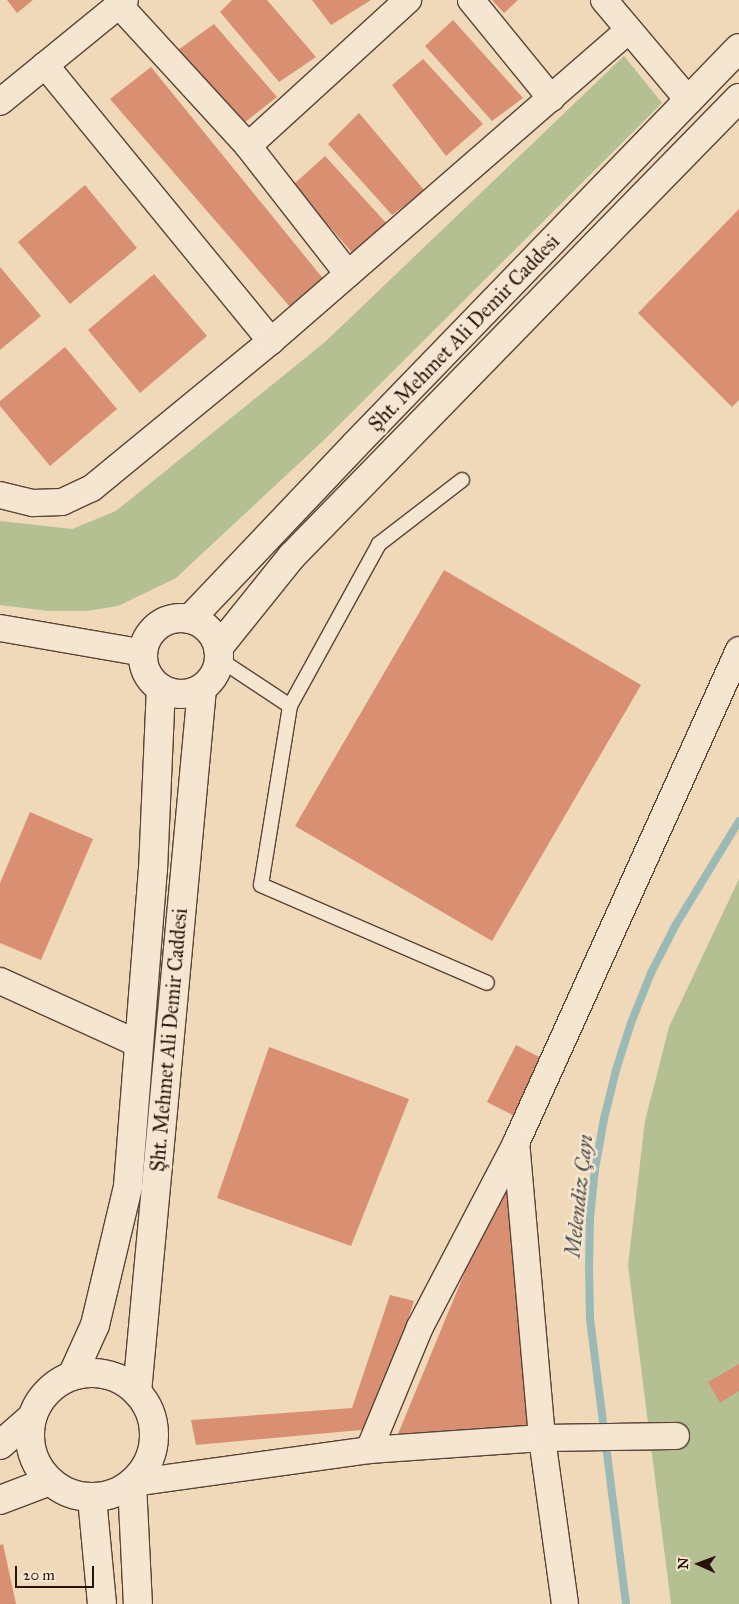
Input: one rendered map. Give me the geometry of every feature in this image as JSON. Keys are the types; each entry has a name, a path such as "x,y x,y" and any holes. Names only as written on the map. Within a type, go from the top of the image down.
{"main road":[{"name":"Şht. Mehmet Ali Demir Caddesi","path":"190,619 334,466 739,48"},
{"name":"Şht. Mehmet Ali Demir Caddesi","path":"219,653 292,556 739,98"},
{"path":"175,618 190,619 208,629 219,653 216,672 202,688 179,694 161,688 153,681 146,668 144,653 152,631 162,623 175,618"},
{"name":"Şht. Mehmet Ali Demir Caddesi","path":"72,1376 94,1326 128,1186 153,870 161,688"},
{"name":"Şht. Mehmet Ali Demir Caddesi","path":"137,1392 202,688"},
{"path":"94,1372 110,1375 137,1392 150,1411 154,1431 152,1453 141,1475 117,1493 92,1498 72,1495 50,1482 33,1458 29,1435 32,1417 40,1400 58,1382 72,1376 94,1372"},
{"path":"0,1445 32,1417"},
{"path":"0,1500 50,1482"},
{"path":"132,1483 138,1604"},
{"path":"92,1498 102,1604"}],"street":[{"path":"248,146 408,0"},
{"path":"471,0 551,98"},
{"path":"604,0 689,101"},
{"path":"5,88 46,65 122,2 248,146 348,274"},
{"path":"0,495 33,503 62,502 92,488 271,341 629,30"},
{"path":"46,65 271,341"},
{"path":"0,628 144,653"},
{"path":"369,1450 420,1327 516,1143 739,650"},
{"path":"0,982 139,1044"},
{"path":"516,1143 542,1438 565,1604"},
{"path":"132,1483 369,1450 542,1438 676,1436"}],"lane":[{"path":"462,480 378,544 290,706 261,885 487,983"},
{"path":"219,653 290,706"}],"green space":[{"path":"624,56 662,103 324,440 176,578 118,606 87,611 48,611 0,605 0,521 72,529 116,511 325,342"},
{"path":"739,879 739,1604 671,1604 628,1265 645,1121 669,1027"}],"building":[{"path":"7,0 33,0 17,13"},
{"path":"232,0 267,0 316,57 279,82 220,12"},
{"path":"312,0 371,0 331,25"},
{"path":"492,0 518,0 504,13"},
{"path":"453,20 523,98 492,121 425,46"},
{"path":"214,24 277,97 244,123 178,50"},
{"path":"423,59 483,124 446,156 392,85"},
{"path":"151,67 325,281 291,308 110,99"},
{"path":"359,113 425,191 392,215 328,144"},
{"path":"325,156 388,225 356,257 293,185"},
{"path":"85,185 137,248 70,304 18,242"},
{"path":"739,209 739,400 732,407 638,313"},
{"path":"0,267 41,316 0,350"},
{"path":"154,274 207,336 140,393 88,330"},
{"path":"65,347 117,409 50,466 0,406 0,401"},
{"path":"444,570 641,685 492,941 295,826"},
{"path":"30,812 93,839 41,960 0,943 0,883"},
{"path":"516,1045 549,1062 520,1119 487,1102"},
{"path":"269,1047 409,1099 351,1246 217,1198"},
{"path":"512,1186 530,1426 398,1434 500,1187"},
{"path":"390,1295 414,1301 372,1429 196,1445 191,1420 352,1408"},
{"path":"739,1364 739,1391 720,1403 708,1382"},
{"path":"3,1544 16,1604 0,1604 0,1545"}],"waterway":[{"name":"Melendiz Çayı","path":"626,1604 590,1318 590,1218 595,1169 604,1119 616,1070 631,1023 651,973 675,926 739,821"}]}
